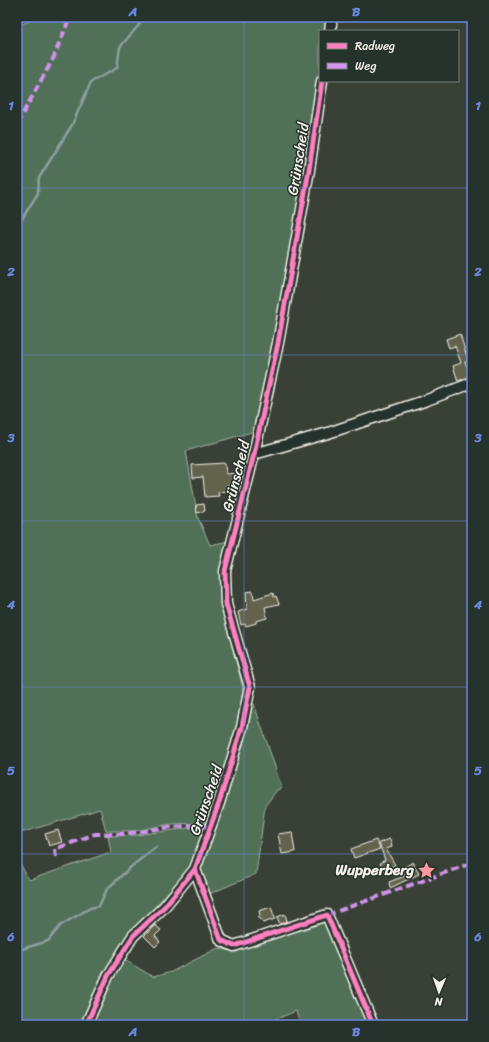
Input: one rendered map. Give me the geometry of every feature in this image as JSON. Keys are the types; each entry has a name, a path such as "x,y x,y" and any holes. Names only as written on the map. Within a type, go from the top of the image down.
{"street":[{"path":"330,30 332,17"},
{"name":"Grünscheid","path":"86,1025 108,976 133,936 164,907 195,869 219,803 240,735 250,688 226,604 225,572 254,454 278,344 309,170 322,82"},
{"name":"Grünscheid","path":"254,454 428,400 472,383"},
{"path":"195,869 221,940 234,946 327,915 373,1025"}],"green space":[{"path":"30,17 328,17 326,30 319,30 319,76 298,209 255,431 186,451 198,518 210,545 229,541 220,575 221,605 243,688 240,720 209,820 205,823 171,824 135,831 106,831 100,809 17,834 17,25 31,21"},
{"path":"252,703 254,704 282,788 277,790 265,806 256,874 207,895 200,872 210,835 219,817 249,724"},
{"path":"197,827 205,832 190,868 133,931 117,955 153,977 171,972 218,948 237,952 239,947 322,920 326,922 370,1025 300,1025 296,1011 262,1025 17,1025 17,858 29,880 111,852 108,836 136,835"}],"building":[{"path":"460,334 468,360 465,362 471,376 458,381 453,366 461,363 455,346 449,348 446,339"},
{"path":"225,463 226,474 237,473 237,484 227,485 228,491 218,492 219,496 205,497 203,477 193,478 192,465"},
{"path":"204,504 205,511 197,513 196,505"},
{"path":"253,591 254,599 273,593 279,604 265,607 267,618 246,626 245,624 241,625 238,612 247,609 246,592"},
{"path":"58,830 62,842 49,846 45,834"},
{"path":"292,832 295,852 282,854 278,834"},
{"path":"390,839 392,847 386,849 395,865 384,871 380,863 385,860 379,843"},
{"path":"376,840 380,849 354,858 351,849"},
{"path":"413,862 419,874 390,888 389,882 405,876 401,869"},
{"path":"271,907 275,919 263,923 261,919 258,918 260,915 259,911"},
{"path":"285,914 287,921 280,924 277,917"},
{"path":"155,925 161,930 155,936 160,942 155,947 144,936"}],"waterway":[{"path":"17,227 38,193 39,178 72,125 91,82 117,68 120,47 144,17"},
{"path":"17,952 48,941 61,925 90,908 99,906 107,889 156,847"}],"marked path":[{"path":"17,124 53,59 70,17"},
{"path":"56,857 55,849 95,834 125,834 170,827 211,827"},
{"path":"327,915 472,863"}],"cycle path":[{"path":"86,1025 108,976 133,936 164,907 195,869 219,803 242,727 250,687 226,604 225,571 254,454 278,343 309,170 322,82"},
{"path":"195,869 221,940 234,946 327,915 373,1025"}],"place":[{"name":"Wupperberg","path":"427,870"}]}
